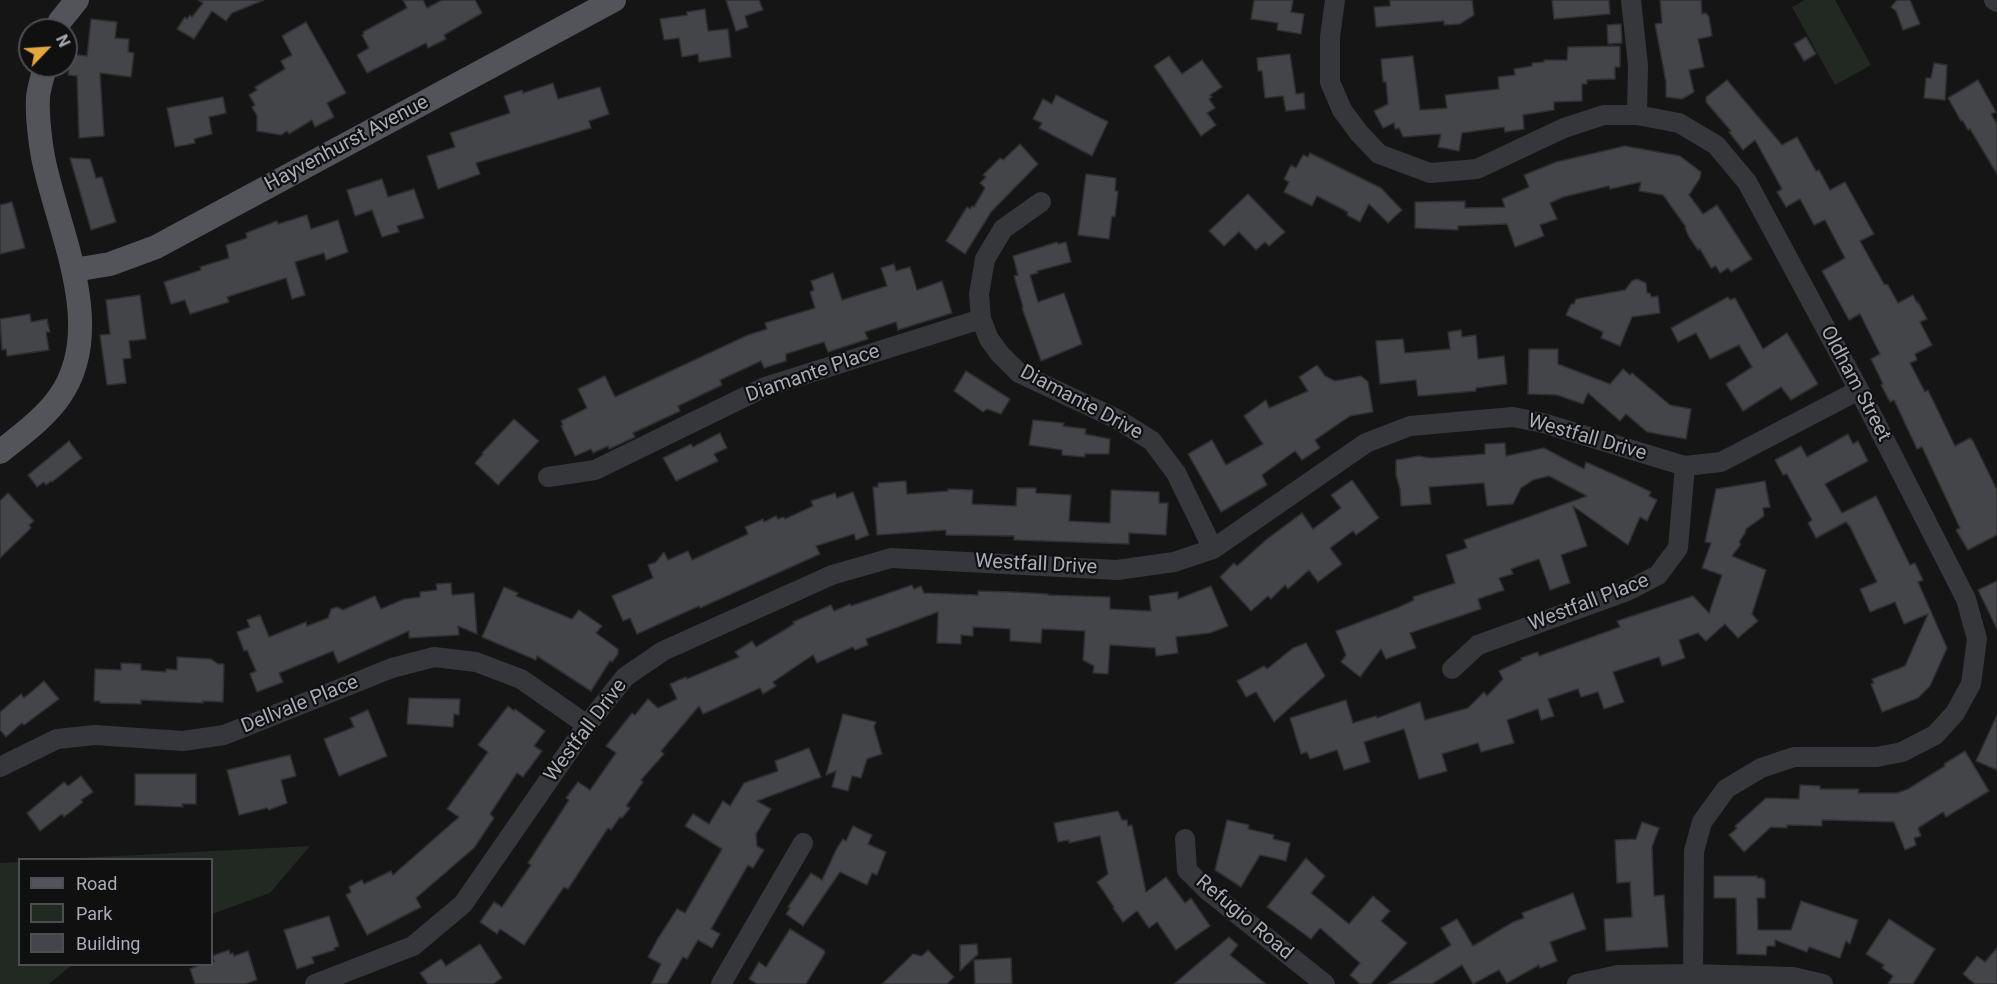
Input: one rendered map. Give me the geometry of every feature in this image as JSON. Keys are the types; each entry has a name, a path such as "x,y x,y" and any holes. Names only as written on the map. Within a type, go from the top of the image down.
{"main road":[{"path":"62,18 76,0"},
{"name":"Hayvenhurst Avenue","path":"74,270 110,264 156,247 614,0"},
{"path":"0,452 49,409 60,396 72,375 80,336 74,270 42,155 38,98 42,78"}],"street":[{"name":"Oldham Street","path":"1335,0 1330,37 1330,82 1342,110 1379,154 1430,172 1477,170 1564,128 1604,115 1636,115 1679,123 1716,145 1747,182 1966,599 1977,639 1971,684 1955,713 1935,735 1902,752 1877,757 1794,757 1761,768 1726,789 1702,822 1694,851 1693,974"},
{"path":"1631,0 1638,65 1636,115"},
{"name":"Diamante Drive","path":"1041,202 1003,229 985,260 979,294 981,319 989,339 1019,373 1117,419 1152,441 1176,473 1213,549"},
{"name":"Diamante Place","path":"548,477 595,470 765,387 981,319"},
{"name":"Westfall Drive","path":"315,984 413,946 462,904 587,725 625,677 663,651 832,575 891,558 1117,570 1174,562 1213,549 1366,443 1410,426 1513,417 1543,423 1685,466 1721,462 1858,390"},
{"name":"Westfall Place","path":"1452,669 1478,645 1627,591 1658,575 1678,548 1685,466"},
{"name":"Dellvale Place","path":"0,767 57,739 95,735 183,741 224,735 392,668 434,657 476,662 521,679 587,725"},
{"name":"Refugio Road","path":"1185,839 1187,870 1207,890 1325,984"},
{"path":"722,984 804,843"},
{"path":"1577,984 1618,975 1693,974 1793,977 1823,984"}],"green space":[{"path":"1805,0 1835,0 1871,65 1835,85 1792,7"},
{"path":"310,846 270,893 213,914 213,858 78,858"},
{"path":"18,862 18,966 71,966 49,984 0,984 0,863"}],"building":[{"path":"198,0 264,0 232,13 226,21 212,11 194,39 177,29 185,17 187,19 190,15 192,17 203,3"},
{"path":"403,0 423,0 427,8 442,0 475,0 482,13 444,35 446,39 428,48 426,43 367,73 357,55 369,48 362,35 363,32 407,8"},
{"path":"726,0 759,0 763,10 745,16 748,27 736,31"},
{"path":"1254,0 1293,0 1291,12 1304,14 1301,34 1277,30 1278,23 1251,19"},
{"path":"1390,0 1472,0 1474,15 1460,24 1444,25 1444,21 1376,27 1374,7 1390,6"},
{"path":"1552,0 1609,0 1610,14 1554,19"},
{"path":"1660,0 1701,0 1702,14 1706,13 1709,17 1712,36 1698,39 1704,67 1689,70 1694,92 1682,99 1666,97 1666,82 1655,24 1662,23"},
{"path":"1897,0 1910,0 1920,24 1903,30 1896,11 1891,7"},
{"path":"705,9 708,31 728,29 731,57 699,62 698,54 682,57 679,38 664,40 660,19 687,15 687,12"},
{"path":"91,19 117,22 115,38 129,39 128,52 134,53 131,77 100,73 104,136 79,138 78,55 87,56"},
{"path":"306,22 346,93 327,103 334,117 315,127 312,120 289,134 287,131 281,135 257,131 257,116 252,107 255,105 249,95 257,90 255,87 285,69 281,61 292,55 282,36"},
{"path":"1621,24 1622,43 1608,44 1607,25"},
{"path":"1806,37 1816,54 1804,61 1794,44"},
{"path":"1620,46 1620,67 1615,67 1615,79 1587,80 1587,84 1582,84 1582,101 1554,102 1554,110 1523,115 1524,129 1505,132 1504,127 1462,133 1459,151 1438,147 1441,134 1403,137 1399,128 1395,129 1394,123 1383,128 1374,111 1388,104 1381,59 1413,56 1420,110 1447,108 1445,95 1499,89 1498,77 1515,75 1514,69 1532,66 1532,63 1544,62 1544,60 1567,60 1568,47"},
{"path":"1290,54 1296,94 1304,93 1305,109 1286,111 1283,96 1265,98 1262,71 1258,71 1257,58"},
{"path":"1169,56 1182,74 1202,60 1222,87 1210,95 1212,97 1209,99 1215,108 1207,113 1216,125 1201,136 1154,66"},
{"path":"1934,63 1947,65 1945,100 1924,98 1926,78 1931,78"},
{"path":"1727,80 1782,145 1797,137 1816,171 1819,170 1830,190 1845,182 1874,234 1860,241 1884,284 1888,285 1898,303 1913,295 1918,302 1927,319 1920,322 1932,345 1915,354 1917,360 1910,363 1925,392 1928,390 1955,446 1970,438 1973,441 1997,490 1997,535 1968,550 1956,530 1960,528 1922,447 1917,449 1894,400 1890,402 1881,385 1883,384 1871,359 1880,354 1860,314 1849,320 1822,271 1845,258 1825,220 1814,225 1800,199 1786,207 1777,192 1782,189 1755,140 1743,150 1729,132 1731,131 1706,102 1706,97"},
{"path":"1978,80 1996,112 1991,114 1997,124 1997,174 1948,98"},
{"path":"553,83 558,99 600,87 609,114 589,121 591,128 476,163 480,174 438,189 427,156 455,147 450,133 510,113 504,96 522,90 523,93"},
{"path":"1056,95 1108,122 1092,156 1039,128 1042,123 1033,119 1043,99 1052,104"},
{"path":"223,97 226,113 209,117 212,134 194,139 195,143 175,147 167,108"},
{"path":"1020,144 1038,164 991,212 965,254 946,241 967,207 970,209 974,207 985,188 980,183 986,177 983,175 1000,158 1003,160"},
{"path":"1625,146 1680,156 1701,172 1700,178 1689,195 1703,214 1717,205 1752,259 1731,272 1728,268 1720,273 1716,266 1711,268 1663,195 1639,191 1641,182 1610,189 1609,186 1563,197 1550,203 1557,219 1540,225 1544,236 1515,247 1507,224 1458,226 1458,230 1415,228 1415,202 1465,201 1465,208 1505,207 1502,199 1529,187 1524,175 1556,162"},
{"path":"1310,153 1381,188 1402,210 1388,223 1369,204 1360,222 1347,215 1348,212 1317,196 1312,206 1284,192 1289,182 1284,179 1291,165 1296,168 1303,155 1308,157"},
{"path":"70,158 90,159 96,178 102,177 116,222 91,230"},
{"path":"1086,174 1116,178 1115,191 1118,191 1115,217 1112,216 1109,239 1078,235"},
{"path":"382,179 388,197 414,189 424,218 397,226 399,232 382,237 372,210 355,216 347,190"},
{"path":"1248,194 1285,232 1269,246 1265,242 1256,250 1239,232 1224,246 1209,231"},
{"path":"12,202 25,248 0,254 0,205"},
{"path":"307,215 311,229 338,220 348,252 326,260 324,253 295,262 305,295 292,299 286,278 227,297 229,302 190,314 185,300 171,304 164,282 229,258 226,245 247,238 246,233 277,221 278,224"},
{"path":"1057,242 1058,244 1066,242 1071,262 1030,275 1038,302 1064,293 1082,344 1041,361 1022,308 1014,276 1018,275 1013,256"},
{"path":"894,264 896,271 910,267 917,290 942,281 952,313 898,330 896,322 865,332 868,339 828,352 824,342 786,354 786,361 764,368 761,361 720,380 722,385 678,406 680,411 633,433 635,437 609,449 608,446 593,453 591,449 575,456 561,426 563,425 561,421 587,408 578,389 605,376 615,397 748,335 767,329 765,323 815,308 810,292 814,290 811,281 833,273 842,300 887,286 881,268"},
{"path":"1637,279 1646,283 1647,293 1650,293 1651,297 1658,296 1660,313 1632,317 1620,346 1601,338 1603,332 1566,315 1576,299 1625,290 1632,281"},
{"path":"140,295 146,339 129,341 131,358 123,359 126,383 107,385 100,335 110,334 106,300"},
{"path":"1728,297 1730,300 1735,298 1763,349 1787,333 1818,384 1791,400 1781,387 1743,411 1726,384 1752,367 1739,345 1710,359 1696,333 1678,342 1671,328"},
{"path":"30,314 31,322 47,319 50,332 46,332 49,350 7,356 6,349 2,350 0,319"},
{"path":"1461,330 1462,337 1476,335 1478,359 1504,356 1507,384 1476,388 1476,391 1418,396 1416,380 1380,384 1376,341 1403,339 1405,353 1450,349 1448,332"},
{"path":"1529,349 1558,349 1558,364 1610,384 1623,369 1630,375 1632,373 1670,405 1691,409 1686,439 1647,432 1626,414 1620,421 1588,393 1583,404 1557,395 1528,394"},
{"path":"1317,365 1325,376 1335,381 1361,376 1368,382 1373,412 1350,416 1315,440 1320,448 1302,460 1295,451 1262,475 1267,485 1221,512 1188,454 1212,440 1226,465 1263,444 1244,416 1266,400 1269,408 1308,391 1299,377"},
{"path":"966,371 1010,399 1001,414 987,409 983,412 954,391"},
{"path":"514,419 539,441 498,485 475,463"},
{"path":"1033,420 1064,423 1063,426 1086,429 1085,434 1110,439 1109,454 1085,454 1085,457 1062,455 1062,450 1029,445"},
{"path":"720,433 727,448 714,454 718,461 676,481 663,458 691,444 693,447"},
{"path":"1848,434 1853,444 1858,441 1868,461 1825,484 1842,513 1876,496 1910,565 1915,563 1923,580 1918,582 1947,648 1930,686 1918,698 1882,712 1871,684 1874,683 1872,679 1905,666 1928,614 1904,624 1895,602 1870,612 1860,589 1877,582 1850,527 1846,522 1816,538 1808,523 1812,520 1787,474 1783,475 1775,460 1801,446 1807,457"},
{"path":"69,441 82,458 52,482 46,485 44,482 37,487 28,475"},
{"path":"1505,443 1506,456 1544,448 1584,469 1586,462 1624,479 1651,492 1649,496 1657,500 1647,521 1640,517 1628,545 1573,506 1587,546 1561,555 1570,583 1550,590 1539,559 1511,569 1513,574 1499,578 1504,590 1478,599 1481,609 1410,633 1416,648 1386,659 1381,649 1360,677 1341,662 1346,655 1336,631 1397,608 1414,600 1413,597 1455,583 1446,555 1467,548 1464,540 1587,496 1549,476 1533,480 1521,488 1513,504 1487,506 1484,483 1429,487 1431,504 1401,506 1396,460 1419,456 1431,458 1485,454 1485,444"},
{"path":"1352,480 1379,518 1356,535 1353,531 1330,548 1342,564 1318,582 1309,570 1288,589 1285,585 1271,599 1268,596 1251,611 1220,577 1234,563 1237,566 1267,539 1302,513 1313,529 1341,508 1331,495"},
{"path":"906,481 907,494 948,491 948,489 973,490 972,504 1016,506 1017,488 1036,488 1036,493 1071,495 1069,521 1110,523 1111,490 1159,492 1159,503 1168,503 1166,535 1129,533 1129,544 1014,540 1014,536 946,535 946,530 877,535 873,487 878,487 878,483"},
{"path":"1765,481 1770,507 1763,508 1764,516 1746,529 1739,542 1741,544 1732,556 1766,570 1752,614 1758,621 1738,638 1725,624 1706,641 1698,633 1679,640 1685,658 1662,666 1659,657 1613,672 1624,702 1604,709 1598,692 1581,697 1578,689 1548,699 1554,716 1541,720 1538,709 1507,720 1514,743 1481,752 1478,743 1442,754 1447,771 1419,779 1404,729 1364,742 1370,762 1344,770 1337,750 1310,759 1307,752 1301,754 1290,718 1346,700 1353,723 1376,716 1377,718 1420,702 1425,720 1468,708 1484,692 1487,696 1503,679 1499,671 1522,660 1521,658 1538,652 1539,656 1620,627 1617,621 1693,596 1709,613 1722,575 1702,568 1711,543 1705,542 1716,489"},
{"path":"853,492 869,535 856,540 854,534 816,546 820,554 637,634 630,618 623,621 612,596 653,578 648,565 656,562 664,552 668,560 688,551 692,560 748,534 745,527 763,519 764,522 776,516 778,519 784,517 785,519 813,506 811,501 835,493 837,498"},
{"path":"8,493 34,521 29,525 31,528 0,558 0,501"},
{"path":"1997,581 1997,629 1978,590"},
{"path":"451,583 452,595 474,593 477,634 458,626 459,635 409,638 409,631 338,663 333,651 279,673 283,682 257,692 250,674 256,671 247,650 244,651 237,632 250,627 247,620 260,615 269,637 306,622 307,626 328,618 331,609 337,607 343,610 375,596 381,609 404,599 420,597 420,592 437,590 436,584"},
{"path":"912,585 914,589 921,586 924,593 978,595 978,591 1110,597 1110,609 1151,611 1149,596 1178,592 1178,599 1211,586 1228,626 1210,633 1176,637 1178,653 1156,656 1155,648 1110,645 1108,674 1093,673 1094,666 1083,660 1085,631 1042,629 1041,643 1010,641 1010,629 973,627 973,636 961,635 961,644 937,643 938,612 866,639 868,645 855,650 853,647 817,663 813,655 773,682 776,686 763,694 760,688 703,714 699,706 661,751 664,754 641,780 643,782 626,806 630,808 611,830 608,828 568,889 564,887 524,945 500,929 497,934 480,922 494,902 502,907 531,865 528,863 569,800 566,798 578,782 590,790 616,753 606,746 632,713 635,715 648,699 658,708 677,699 670,684 739,657 735,652 752,641 756,647 794,624 793,622 831,605 834,611"},
{"path":"504,587 518,593 516,596 572,619 579,610 602,626 596,633 618,649 618,654 612,662 610,661 591,691 537,656 536,660 482,637"},
{"path":"1306,643 1325,676 1274,722 1256,692 1246,697 1237,681 1264,666 1267,669 1293,648"},
{"path":"177,657 211,659 218,664 224,664 223,702 141,700 141,704 94,701 95,669 121,670 121,663 141,664 141,670 166,672 166,669 177,670"},
{"path":"44,681 59,699 24,725 22,723 6,737 0,730 0,712 21,694 24,698"},
{"path":"409,698 460,699 459,715 454,714 453,727 407,724"},
{"path":"508,706 545,731 534,746 542,751 523,777 517,773 490,814 494,818 474,848 416,898 421,907 367,935 346,895 351,892 349,887 362,880 364,884 391,871 393,875 459,817 447,809 488,752 478,745"},
{"path":"368,710 387,756 339,776 324,739 354,727 350,718"},
{"path":"843,714 876,722 874,727 882,754 867,759 861,778 852,776 848,791 832,787 836,771 826,775"},
{"path":"1997,715 1997,770 1976,761"},
{"path":"809,748 821,777 757,801 771,809 756,834 757,846 764,850 753,868 748,865 711,929 720,934 712,948 698,940 687,959 683,957 667,984 651,984 661,964 648,957 677,909 685,913 722,849 685,826 693,814 709,824 723,801 730,806 744,783 778,771 775,761"},
{"path":"1965,751 1989,791 1946,817 1943,812 1918,828 1921,836 1914,838 1916,845 1905,850 1894,822 1822,820 1822,826 1771,827 1744,852 1729,835 1737,828 1735,826 1766,798 1799,799 1800,785 1820,786 1820,789 1859,789 1858,793 1897,793 1908,789"},
{"path":"290,755 296,776 281,780 287,803 269,810 267,808 239,815 227,770"},
{"path":"135,774 196,774 196,804 182,804 183,807 135,805"},
{"path":"81,776 93,792 64,817 62,814 40,831 27,813 64,782 68,786"},
{"path":"1118,811 1122,820 1127,820 1128,826 1132,825 1146,892 1166,877 1185,903 1191,898 1210,926 1176,950 1157,922 1149,928 1137,911 1123,922 1113,908 1097,882 1108,874 1100,836 1069,843 1069,840 1058,842 1054,823"},
{"path":"1227,820 1249,825 1248,829 1274,835 1273,839 1290,843 1286,861 1260,855 1241,887 1215,870"},
{"path":"1642,822 1659,828 1652,847 1654,896 1664,895 1668,947 1606,951 1604,919 1632,917 1630,882 1617,883 1615,840 1636,839"},
{"path":"853,826 872,835 868,844 886,852 877,875 872,873 867,885 840,872 803,926 786,914 790,908 788,907 811,873 822,880 837,848 843,839 846,841"},
{"path":"1306,858 1325,876 1311,893 1349,924 1373,896 1390,911 1381,921 1407,943 1371,984 1360,984 1350,975 1360,963 1320,928 1311,939 1267,907"},
{"path":"1714,876 1757,876 1765,880 1765,898 1757,898 1758,930 1791,930 1801,901 1858,920 1850,944 1846,941 1840,958 1809,947 1807,952 1775,940 1775,946 1767,946 1766,955 1737,954 1736,898 1714,898"},
{"path":"1573,893 1586,929 1550,942 1557,961 1540,968 1539,965 1507,983 1499,970 1473,984 1462,965 1432,984 1388,984 1451,945 1441,928 1457,919 1473,946 1524,918 1522,913"},
{"path":"329,916 339,946 334,948 335,950 312,957 314,963 297,969 284,930"},
{"path":"1889,919 1935,949 1913,984 1888,984 1893,976 1882,968 1884,965 1866,954"},
{"path":"790,929 824,950 825,953 806,984 757,984 749,979 759,962 766,967"},
{"path":"1229,937 1238,945 1230,955 1266,984 1174,984"},
{"path":"480,944 502,978 493,984 428,984 420,973 441,959 446,966"},
{"path":"977,944 978,954 960,971 960,945"},
{"path":"1997,948 1997,984 1975,984 1963,974 1977,956 1985,962"},
{"path":"229,950 234,956 248,951 257,980 245,984 195,984 190,969 198,966 213,966 213,956"},
{"path":"928,950 954,977 947,984 882,984 913,954 922,956"},
{"path":"1011,958 1012,984 975,984 974,960"}]}
